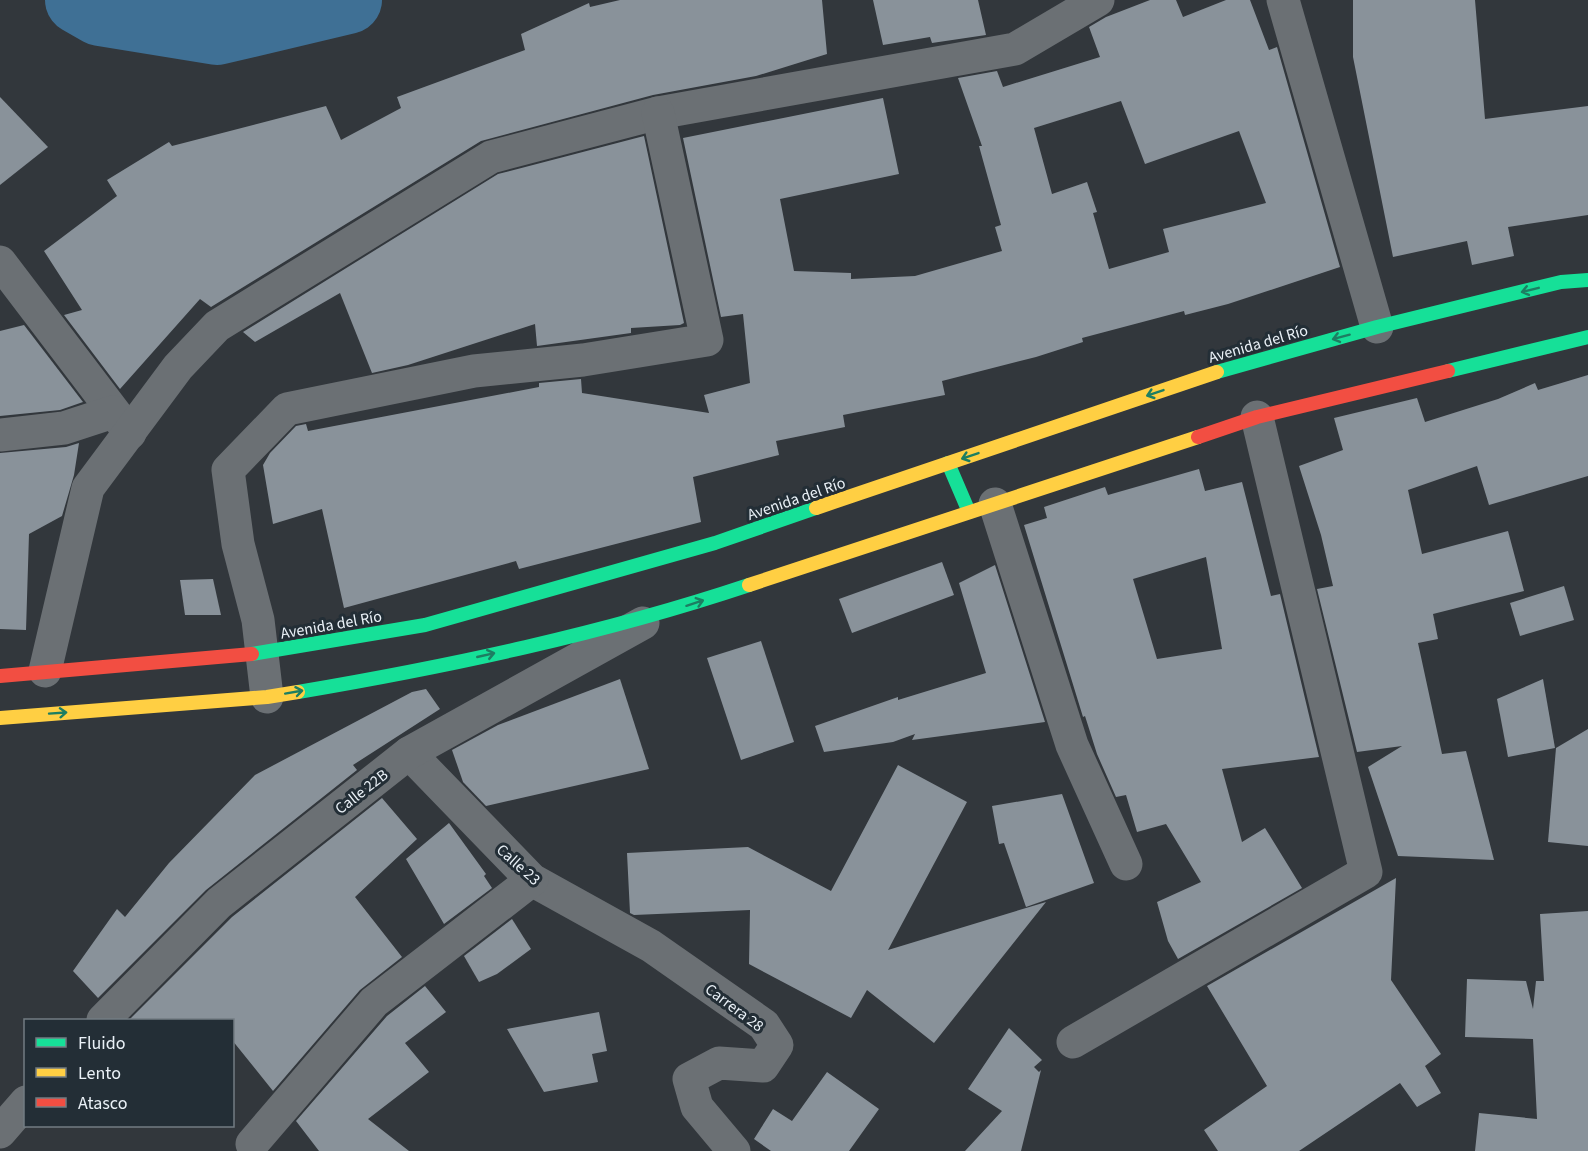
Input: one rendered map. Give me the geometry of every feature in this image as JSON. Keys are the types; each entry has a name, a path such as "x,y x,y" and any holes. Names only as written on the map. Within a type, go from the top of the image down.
{"main road":[{"name":"Avenida del Río","path":"0,676 262,653 425,625 770,529 948,463 1228,368 1377,327 1561,282 1588,280"},
{"path":"0,717 267,697 417,672 658,615 785,568 982,508 1257,417 1588,336"},
{"path":"948,463 982,508"}],"street":[{"path":"45,671 88,488 121,423 218,326 490,157 658,113 1015,49 1098,0"},
{"path":"1283,0 1377,327"},
{"path":"267,697 258,620 238,544 228,470 287,409 474,371 583,360 707,340 658,113"},
{"path":"0,262 121,423"},
{"path":"1073,1042 1366,872 1257,417"},
{"path":"0,435 121,423"},
{"path":"982,508 1072,745 1126,864"},
{"name":"Calle 22B","path":"104,1019 219,903 409,753 658,615"},
{"name":"Calle 23","path":"409,753 532,880 651,946"},
{"path":"252,1144 374,1002 532,880"},
{"name":"Carrera 28","path":"651,946 764,1025 777,1045 763,1066 719,1063 689,1079 697,1107 734,1151"},
{"path":"0,1132 24,1104"}],"building":[{"path":"620,0 822,0 827,54 756,76 653,95 481,141 211,307 200,299 120,389 64,315 82,310 44,251 117,196 107,180 169,142 172,146 326,106 341,140 401,108 397,97 525,50 521,34 589,3 590,7"},
{"path":"873,0 978,0 986,35 932,43 930,37 883,45"},
{"path":"1150,0 1176,0 1183,17 1226,0 1250,0 1269,50 1277,47 1340,267 1228,304 1185,315 1184,311 1082,338 1083,342 1036,357 942,381 945,395 843,415 845,427 776,441 779,455 693,477 701,522 519,569 516,561 344,608 322,509 273,524 263,465 270,453 296,426 306,424 308,431 539,387 539,383 581,379 582,393 709,413 704,395 750,383 743,314 721,317 683,138 883,98 899,174 780,199 794,271 851,273 851,279 915,276 1002,251 995,227 1001,225 979,146 982,146 958,78 997,71 1003,87 1100,57 1089,27 1106,17","holes":["1121,101 1145,164 1239,131 1266,203 1163,229 1169,252 1109,269 1093,213 1097,212 1087,182 1052,194 1034,128"]},
{"path":"1353,0 1475,0 1485,119 1588,106 1588,215 1508,227 1514,256 1472,265 1467,241 1393,257 1353,57"},
{"path":"0,97 48,147 0,185"},
{"path":"644,136 684,323 680,325 631,328 631,333 537,346 535,324 408,365 372,373 340,293 255,342 243,332 498,174"},
{"path":"24,325 83,402 60,410 0,416 0,331"},
{"path":"1588,375 1588,476 1489,505 1477,466 1408,490 1422,554 1508,531 1524,591 1433,614 1438,639 1418,643 1442,754 1466,751 1494,860 1398,856 1368,767 1402,746 1357,752 1317,589 1333,586 1321,535 1299,466 1343,450 1334,418 1417,398 1425,422 1498,399 1535,383 1538,390"},
{"path":"79,443 74,475 62,516 29,534 26,630 0,629 0,453 66,447"},
{"path":"1199,469 1205,491 1242,482 1271,596 1280,594 1319,757 1222,769 1242,842 1265,828 1302,888 1178,959 1168,941 1157,902 1201,882 1166,824 1137,832 1126,795 1116,797 1097,754 1085,716 1083,717 1024,525 1047,518 1044,507 1105,487 1108,495","holes":["1206,557 1222,649 1157,659 1133,579"]},
{"path":"942,562 954,595 852,633 839,599"},
{"path":"995,565 1045,722 912,740 915,734 893,742 824,752 815,726 898,697 898,700 986,673 959,583"},
{"path":"213,579 221,615 185,615 180,580"},
{"path":"1564,586 1574,620 1520,636 1510,603"},
{"path":"761,641 794,742 741,760 707,658"},
{"path":"620,679 649,769 486,806 463,782 452,750 498,725"},
{"path":"1543,679 1555,748 1508,757 1497,699"},
{"path":"426,689 440,709 353,765 357,770 206,890 98,998 73,971 117,909 125,917 169,863 255,775 412,692"},
{"path":"1588,729 1588,846 1548,842 1556,748"},
{"path":"898,765 967,802 888,950 1046,902 934,1043 867,990 851,1018 749,964 750,910 634,915 630,913 627,853 748,847 831,891"},
{"path":"1062,794 1094,883 1026,907 1004,843 999,844 992,806"},
{"path":"382,798 417,839 355,897 402,957 360,990 273,1091 234,1042 234,1019 130,1019 232,917"},
{"path":"449,823 486,874 484,876 492,888 444,924 406,859"},
{"path":"1396,878 1391,980 1441,1054 1425,1066 1441,1093 1417,1107 1400,1083 1299,1151 1218,1151 1204,1130 1267,1086 1207,986"},
{"path":"1588,911 1588,1151 1475,1151 1479,1113 1537,1119 1533,1039 1465,1037 1467,979 1526,981 1533,1009 1536,981 1544,981 1540,914"},
{"path":"512,919 531,949 497,974 479,982 464,956"},
{"path":"425,986 446,1012 405,1043 429,1072 368,1119 409,1151 319,1151 296,1121 387,1016"},
{"path":"599,1012 607,1051 592,1054 598,1082 544,1092 507,1029"},
{"path":"1009,1028 1042,1060 1034,1067 1039,1072 1041,1070 1021,1151 965,1151 1002,1111 968,1089"},
{"path":"827,1072 879,1109 849,1151 771,1151 754,1139 773,1109 792,1121"}],"waterway":[{"path":"79,0 100,12 217,31 348,0"}],"traffic: fast":[{"path":"1217,372 1377,327 1561,282 1588,280"},
{"path":"1448,371 1588,337"},
{"path":"948,463 969,512"},
{"path":"252,654 425,625 715,543 816,508"},
{"path":"298,692 469,660 582,634 749,585"}],"traffic: slow":[{"path":"816,508 1217,372"},
{"path":"749,585 1198,437"},
{"path":"0,718 267,697 298,692"}],"traffic: jam":[{"path":"1198,437 1257,417 1448,371"},
{"path":"0,676 252,654"}]}
